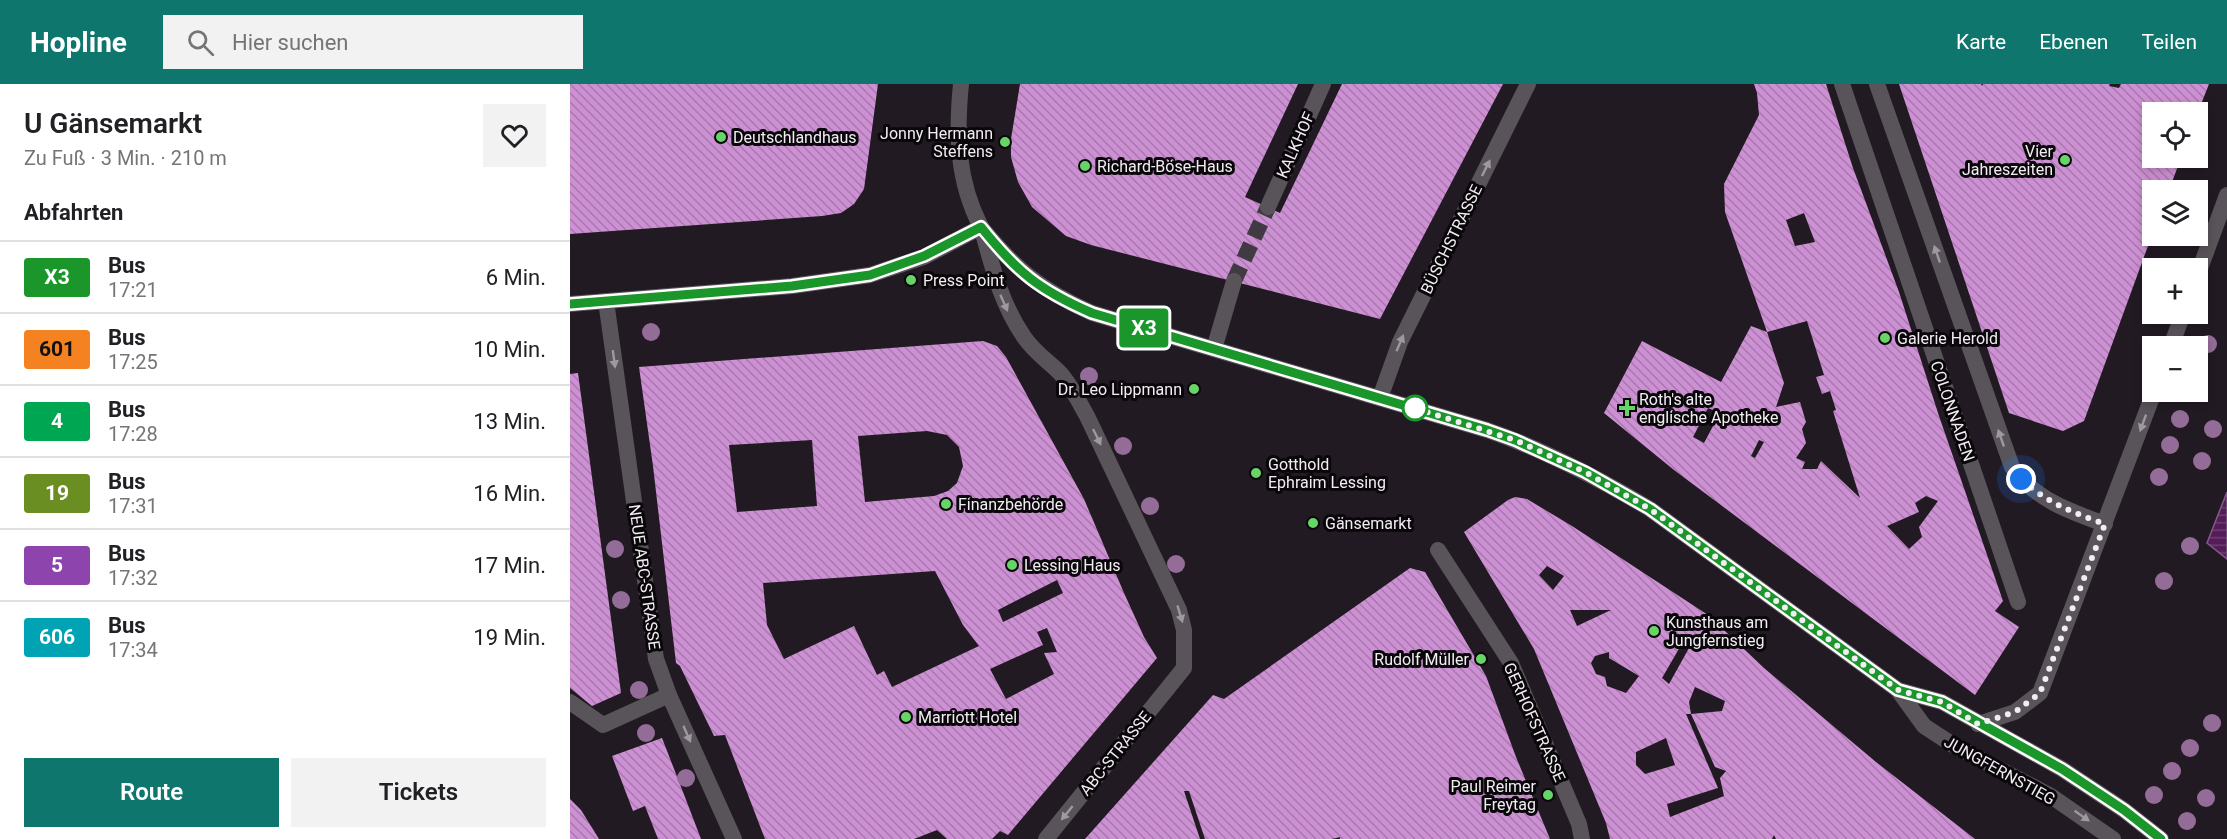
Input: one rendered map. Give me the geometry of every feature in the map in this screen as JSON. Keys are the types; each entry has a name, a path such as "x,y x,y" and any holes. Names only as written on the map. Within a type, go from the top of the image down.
{"street":[{"path":"961,84 958,141 961,171 972,209 981,227 1020,271 1057,297 1092,313 1380,398"},
{"name":"KALKHOF","path":"1268,207 1323,84"},
{"name":"BÜSCHSTRASSE","path":"1380,398 1400,342 1528,84"},
{"name":"COLONNADEN","path":"1842,84 2018,602"},
{"path":"1877,84 2012,466 2021,479 2037,494 2069,511 2105,524"},
{"path":"2204,258 2227,195"},
{"path":"570,304 792,286 870,275 924,256 981,227"},
{"name":"ABC-STRASSE","path":"981,227 999,289 1011,317 1040,357 1059,372 1070,386 1087,416 1179,610 1184,630 1184,668 1046,839"},
{"path":"1214,349 1234,281"},
{"name":"NEUE ABC-STRASSE","path":"606,301 656,659 669,694 734,839"},
{"name":"JUNGFERNSTIEG","path":"1380,398 1515,440 1585,472 1650,509 1898,690 1924,726 1953,745 2051,796 2113,839"},
{"path":"1978,724 2015,712 2040,693 2150,402"},
{"name":"GERHOFSTRASSE","path":"1438,550 1511,663 1571,804 1582,839"},
{"name":"JUNGFERNSTIEG","path":"1898,690 1942,702 2090,786 2161,839"},
{"path":"570,702 603,725 669,694"}],"shaded area":[{"path":"2227,492 2227,559 2207,543"}],"building":[{"name":"Deutschlandhaus","path":"570,84 878,84 864,189 854,204 841,213 822,216 570,234"},
{"path":"1020,84 1298,84 1245,197 1280,213 1342,84 1503,84 1380,319 1091,245 1066,236 1032,207 1018,182 1011,157 1011,139"},
{"path":"1754,84 1826,84 2003,601 1995,611 2019,627 1975,695 1674,470 1604,413 1642,341 1721,382 1751,326 1767,332 1725,212 1724,184 1759,115","holes":["1804,213 1815,242 1795,246 1786,220","1807,321 1824,375 1816,377 1822,394 1830,391 1836,410 1833,411 1860,498 1821,461 1817,469 1802,469 1805,462 1796,458 1806,443 1802,429 1806,422 1800,402 1776,407 1784,383 1767,332","1708,408 1720,413 1704,443 1693,437","1759,440 1764,442 1755,458 1751,456","1926,496 1938,501 1919,527 1922,537 1909,549 1887,526 1919,512 1915,503"]},
{"path":"1899,84 1981,84 1982,86 1983,84 2110,84 2109,86 2119,88 2121,84 2209,84 2202,102 2142,102 2142,168 2177,168 2173,180 2142,180 2142,246 2148,246 2084,421 2063,431 2009,413"},
{"path":"983,341 997,346 1006,357 1084,499 1144,637 1157,658 1008,835 1000,831 992,839 947,839 937,830 914,839 765,839 725,735 714,736 680,666 676,663 639,367","holes":["927,431 947,435 959,447 963,466 957,483 948,491 934,496 865,502 858,436","812,440 817,506 737,512 729,445","935,571 963,625 979,646 892,687 884,671 877,675 854,626 784,659 767,625 763,583","1057,580 1063,593 1003,622 998,610","1047,628 1057,652 1044,653 1054,674 1006,699 990,669 1043,645 1037,632"]},
{"path":"578,373 621,693 592,706 570,688 570,374"},
{"path":"1515,497 1527,499 1708,615 1764,668 1876,762 1975,839 1776,839 1774,835 1772,839 1610,839 1606,823 1534,649 1464,532","holes":["1547,566 1564,576 1553,590 1539,575","1570,610 1611,610 1577,626","1680,647 1689,648 1669,684 1662,678","1609,652 1609,658 1639,676 1626,693 1607,686 1605,677 1596,674 1591,663 1595,656","1695,687 1725,701 1722,711 1691,714 1689,702","1686,714 1691,714 1715,767 1726,771 1720,778 1724,796 1670,817 1667,804 1718,788","1666,738 1675,765 1645,774 1636,765 1636,752"]},
{"path":"1410,568 1425,572 1486,676 1550,839 1340,839 1340,837 1332,839 1205,839 1189,791 1184,791 1200,839 1085,839 1213,695 1224,699"},
{"path":"662,738 701,839 658,839 645,806 633,811 612,756"},
{"path":"570,799 581,810 599,839 570,839"}],"tunnel":[{"path":"1234,281 1268,207"}],"bus line":[{"name":"X3","path":"570,304 792,286 870,275 924,256 981,227 1020,271 1038,285 1057,297 1092,313 1487,430 1515,440 1607,483 1650,509 1898,690 1942,702 2062,769 2124,810 2161,839"}],"place":[{"name":"Deutschlandhaus","path":"721,137"},
{"name":"Jonny Hermann Steffens","path":"1005,142"},
{"name":"Vier Jahreszeiten","path":"2065,160"},
{"name":"Richard-Böse-Haus","path":"1085,166"},
{"name":"Press Point","path":"911,280"},
{"name":"Galerie Herold","path":"1885,338"},
{"name":"Dr. Leo Lippmann","path":"1194,389"},
{"name":"Roth's alte englische Apotheke","path":"1627,408"},
{"name":"Gotthold Ephraim Lessing","path":"1256,473"},
{"name":"Finanzbehörde","path":"946,504"},
{"name":"Gänsemarkt","path":"1313,523"},
{"name":"Lessing Haus","path":"1012,565"},
{"name":"Kunsthaus am Jungfernstieg","path":"1654,631"},
{"name":"Rudolf Müller","path":"1481,659"},
{"name":"Marriott Hotel","path":"906,717"},
{"name":"Paul Reimer Freytag","path":"1548,795"}],"route":[{"path":"1415,408 1411,407 1515,440 1607,483 1650,509 1898,690 1942,702 1978,724 2015,712 2040,693 2105,524 2054,504 2037,494 2021,479"}]}
